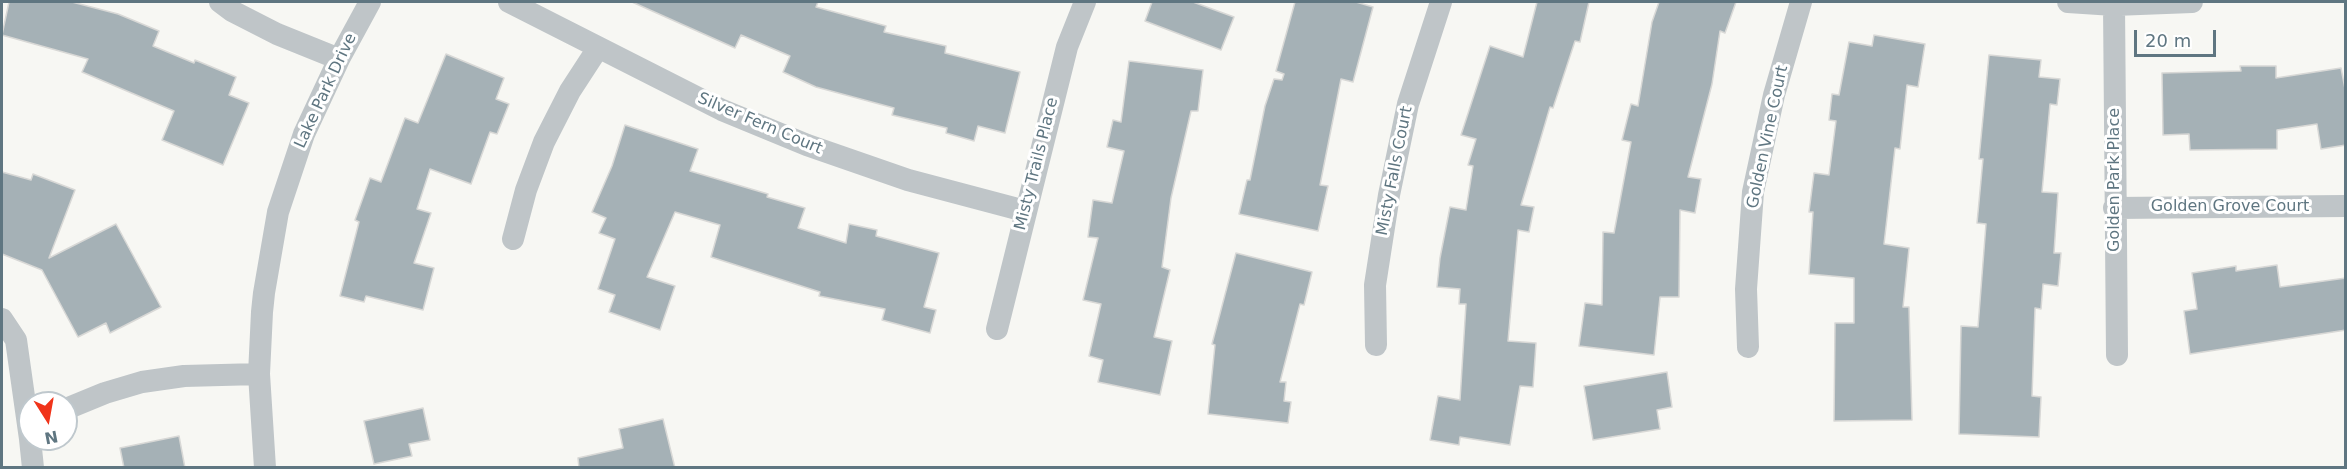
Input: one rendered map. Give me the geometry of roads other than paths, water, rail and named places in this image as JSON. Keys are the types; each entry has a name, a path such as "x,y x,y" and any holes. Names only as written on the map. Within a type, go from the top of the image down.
{"street":[{"path":"220,2 278,34 339,59"},
{"name":"Lake Park Drive","path":"265,468 259,374 264,293 278,212 304,134 339,59 370,2"},
{"name":"Silver Fern Court","path":"509,2 722,110 807,146 908,180 1025,211"},
{"name":"Misty Trails Place","path":"997,329 1067,47 1084,2"},
{"name":"Misty Falls Court","path":"1376,345 1375,285 1389,195 1408,104 1441,2"},
{"name":"Golden Vine Court","path":"1748,347 1746,289 1753,192 1774,94 1801,2"},
{"path":"2068,2 2114,5 2192,2"},
{"name":"Golden Park Place","path":"2114,5 2117,355"},
{"path":"513,239 526,190 544,142 570,91 598,48"},
{"name":"Golden Grove Court","path":"2114,208 2346,206"},
{"path":"2,319 16,340 24,391"},
{"path":"78,404 142,382 183,376 259,374"},
{"path":"32,451 33,468"}]}
